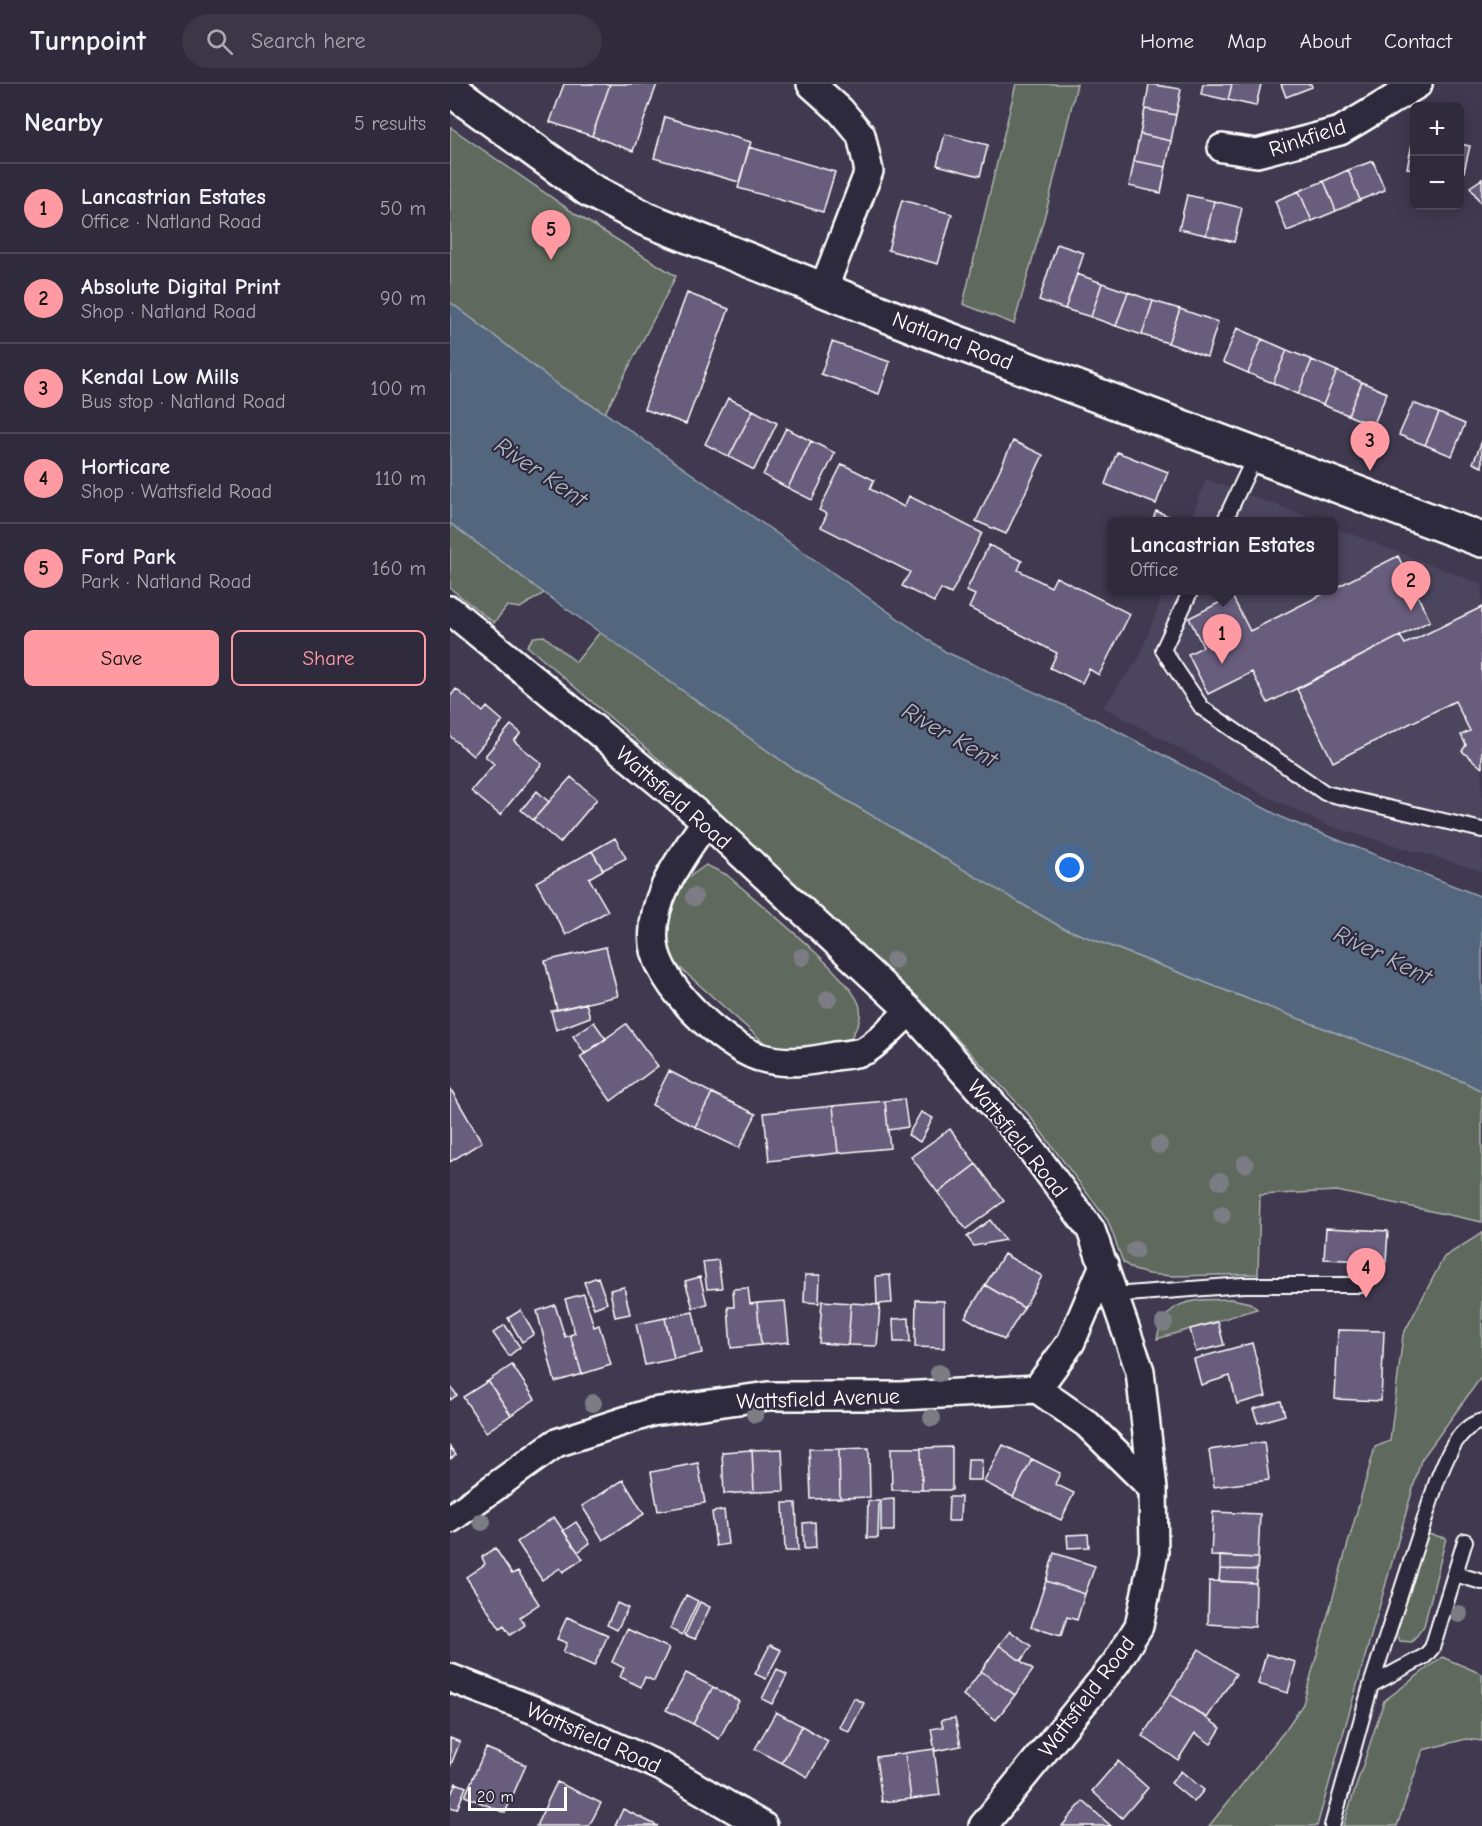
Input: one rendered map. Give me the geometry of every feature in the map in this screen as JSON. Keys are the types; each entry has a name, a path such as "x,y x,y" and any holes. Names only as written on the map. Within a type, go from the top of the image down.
{"street":[{"path":"811,84 840,110 861,135 869,171 823,290"},
{"name":"Rinkfield","path":"1222,148 1257,153 1340,131 1418,84"},
{"name":"Natland Road","path":"450,89 588,189 646,219 823,290 1482,540"},
{"name":"Wattsfield Road","path":"450,610 706,821 910,1011 1022,1137 1091,1230 1140,1371 1154,1489 1155,1548 1139,1626 1116,1663 983,1826"},
{"path":"706,821 668,876 658,910 654,944 662,969 676,992 712,1028 758,1056 799,1064 865,1050 910,1011"},
{"path":"1104,1265 1071,1342 1036,1389 1087,1424 1154,1489"},
{"name":"Wattsfield Avenue","path":"450,1519 556,1443 652,1412 768,1396 912,1395 1036,1389"},
{"name":"Wattsfield Road","path":"450,1678 534,1710 662,1767 763,1826"}],"lane":[{"path":"1226,517 1256,454"},
{"path":"1189,595 1163,650 1202,708 1325,793 1482,830"},
{"path":"1114,1295 1243,1285 1363,1285"},
{"path":"1332,1826 1371,1685 1448,1454 1460,1436 1482,1421"},
{"path":"1371,1685 1425,1656 1432,1648 1465,1541"},
{"path":"1455,1574 1482,1582"}],"shaded area":[{"path":"1206,479 1309,517 1192,517"},
{"path":"1338,529 1482,584 1482,871 1329,826 1266,796 1103,707 1138,660 1162,595 1338,595"}],"green space":[{"path":"1016,84 1077,84 1048,204 1014,324 963,304"},
{"path":"450,127 577,215 676,276 605,413 561,387 450,302"},
{"path":"450,523 544,593 520,608 507,606 494,623 450,588"},
{"path":"600,632 795,770 1061,927 1464,1082 1482,1091 1482,1222 1337,1191 1260,1195 1258,1274 1173,1276 1148,1274 1134,1270 1123,1262 1108,1221 1028,1114 954,1036 677,775 527,646 534,637 544,636 576,662"},
{"path":"706,865 727,875 778,918 820,956 851,991 859,1004 860,1014 858,1024 848,1042 827,1049 770,1048 668,957 666,925 679,884"},
{"path":"1482,1233 1482,1376 1421,1460 1317,1826 1209,1826 1303,1704 1375,1447 1390,1441 1403,1335 1444,1257"},
{"path":"1232,1299 1250,1303 1257,1309 1157,1339 1167,1315 1184,1303"},
{"path":"1428,1534 1446,1538 1424,1626 1412,1642 1400,1641 1396,1632"},
{"path":"1442,1657 1482,1674 1482,1741 1466,1739 1423,1750 1397,1826 1343,1826 1384,1701"}],"water":[{"name":"River Kent","path":"450,302 561,387 605,413 946,652 1094,719 1285,819 1482,897 1482,1091 1464,1082 1061,927 795,770 544,593 450,523"}],"building":[{"path":"564,84 610,84 592,136 550,122"},
{"path":"610,84 657,84 633,151 592,136"},
{"path":"1149,84 1181,89 1176,115 1145,109"},
{"path":"1203,84 1232,84 1228,100 1201,94"},
{"path":"1232,84 1261,84 1256,106 1228,100"},
{"path":"1281,84 1311,84 1312,87 1286,97"},
{"path":"1145,109 1176,115 1171,141 1140,134"},
{"path":"665,117 751,142 739,182 654,158"},
{"path":"945,134 988,145 980,176 937,165"},
{"path":"1140,134 1171,141 1166,167 1134,161"},
{"path":"1464,145 1470,146 1464,172"},
{"path":"749,147 835,172 823,212 738,188"},
{"path":"1134,161 1166,167 1161,193 1129,186"},
{"path":"1373,161 1385,190 1360,200 1348,170"},
{"path":"1348,170 1360,200 1336,211 1324,181"},
{"path":"1482,179 1482,205 1470,187"},
{"path":"1324,181 1336,211 1312,221 1299,191"},
{"path":"1299,191 1312,221 1287,231 1275,201"},
{"path":"1187,195 1214,201 1206,235 1179,229"},
{"path":"902,200 952,214 938,264 888,250"},
{"path":"1214,201 1242,208 1234,242 1206,235"},
{"path":"1057,244 1084,253 1065,309 1039,300"},
{"path":"1077,274 1102,283 1091,317 1065,309"},
{"path":"1102,283 1128,292 1116,326 1091,317"},
{"path":"1128,292 1153,301 1142,335 1116,326"},
{"path":"687,293 729,309 686,424 644,409"},
{"path":"1153,301 1180,309 1168,343 1142,335"},
{"path":"1180,309 1218,322 1207,357 1168,343"},
{"path":"1237,328 1262,339 1248,373 1223,362"},
{"path":"1262,339 1287,350 1273,383 1248,373"},
{"path":"832,342 890,362 879,394 821,374"},
{"path":"1287,350 1312,360 1298,394 1273,383"},
{"path":"1312,360 1337,371 1323,405 1298,394"},
{"path":"1337,371 1362,382 1348,415 1323,405"},
{"path":"1362,382 1387,393 1373,426 1348,415"},
{"path":"728,398 753,410 729,457 705,444"},
{"path":"1413,403 1439,413 1425,445 1399,435"},
{"path":"753,410 777,423 754,470 729,457"},
{"path":"1439,413 1465,424 1452,456 1425,445"},
{"path":"786,428 811,441 788,488 763,475"},
{"path":"811,441 835,453 812,500 788,488"},
{"path":"1013,441 1043,455 1006,534 976,521"},
{"path":"1482,441 1482,467 1473,463"},
{"path":"1117,452 1168,472 1156,504 1105,484"},
{"path":"842,464 874,480 870,489 904,507 909,496 982,533 951,594 941,589 934,602 902,586 910,572 821,527 827,514 819,510"},
{"path":"1156,511 1171,517 1154,517"},
{"path":"989,545 1022,561 1018,570 1051,587 1056,577 1130,614 1099,675 1089,669 1082,683 1050,668 1057,653 969,608 975,595 966,591"},
{"path":"1398,556 1430,621 1268,703 1252,672 1208,694 1188,654 1203,647 1189,618 1232,596 1250,631 1321,595 1338,595 1338,586"},
{"path":"1482,607 1482,768 1462,751 1466,745 1461,735 1470,731 1455,701 1333,762 1297,689 1400,636 1405,644"},
{"path":"456,689 483,712 487,707 503,721 473,756 450,736 450,697"},
{"path":"511,725 521,733 514,741 542,764 500,815 471,791 494,764 485,756"},
{"path":"571,777 597,799 560,843 533,820"},
{"path":"537,791 549,802 533,820 521,810"},
{"path":"615,838 626,858 603,870 592,851"},
{"path":"592,851 603,870 589,878 608,911 566,935 536,882"},
{"path":"606,947 618,996 557,1010 545,961"},
{"path":"586,1003 590,1017 556,1030 551,1011"},
{"path":"594,1022 606,1039 585,1054 573,1036"},
{"path":"626,1024 658,1066 611,1101 580,1057"},
{"path":"669,1071 712,1093 695,1127 652,1105"},
{"path":"450,1088 482,1142 450,1162"},
{"path":"712,1093 756,1114 739,1148 695,1127"},
{"path":"904,1099 908,1127 888,1130 885,1101"},
{"path":"885,1101 890,1148 838,1153 833,1106"},
{"path":"833,1106 838,1153 769,1161 764,1113"},
{"path":"921,1112 933,1118 920,1142 908,1135"},
{"path":"950,1129 976,1164 938,1193 911,1157"},
{"path":"976,1164 1004,1201 966,1229 938,1193"},
{"path":"990,1220 1005,1240 974,1246 967,1237"},
{"path":"1326,1228 1388,1231 1386,1262 1324,1259"},
{"path":"1004,1254 1042,1276 1024,1308 985,1285"},
{"path":"718,1260 722,1288 707,1289 703,1262"},
{"path":"805,1275 820,1275 819,1303 804,1302"},
{"path":"890,1275 892,1303 877,1304 876,1276"},
{"path":"598,1277 607,1303 594,1308 584,1282"},
{"path":"700,1277 707,1304 693,1308 685,1281"},
{"path":"985,1285 1024,1308 1004,1340 965,1317"},
{"path":"624,1287 630,1314 615,1317 610,1290"},
{"path":"748,1288 750,1304 757,1303 761,1345 731,1348 728,1307 734,1307 733,1289"},
{"path":"584,1294 594,1327 599,1325 611,1365 582,1374 570,1335 575,1333 565,1299"},
{"path":"916,1300 944,1301 944,1348 915,1347"},
{"path":"785,1301 789,1342 761,1345 757,1303"},
{"path":"822,1301 851,1303 848,1345 819,1343"},
{"path":"851,1303 880,1305 877,1346 848,1345"},
{"path":"555,1305 565,1337 570,1335 582,1374 555,1382 537,1311"},
{"path":"521,1310 534,1334 522,1342 508,1318"},
{"path":"693,1312 702,1353 674,1359 665,1318"},
{"path":"665,1318 674,1359 645,1365 636,1324"},
{"path":"909,1318 910,1342 894,1342 893,1319"},
{"path":"1218,1322 1224,1345 1196,1352 1190,1329"},
{"path":"505,1325 520,1347 509,1356 493,1333"},
{"path":"1338,1330 1384,1331 1381,1401 1335,1399"},
{"path":"1252,1343 1266,1396 1237,1404 1230,1376 1201,1385 1194,1359"},
{"path":"512,1365 535,1399 511,1415 488,1381"},
{"path":"488,1381 511,1415 486,1432 463,1397"},
{"path":"450,1386 457,1395 450,1400"},
{"path":"1281,1401 1285,1415 1258,1423 1253,1409"},
{"path":"1264,1442 1269,1480 1214,1487 1209,1450"},
{"path":"1003,1445 1032,1459 1013,1497 984,1482"},
{"path":"450,1447 456,1455 450,1459"},
{"path":"952,1447 952,1490 922,1490 921,1448"},
{"path":"869,1448 870,1497 840,1498 839,1449"},
{"path":"891,1448 921,1448 922,1490 892,1490"},
{"path":"782,1449 784,1491 754,1492 752,1450"},
{"path":"809,1449 839,1449 840,1498 811,1499"},
{"path":"752,1450 754,1492 724,1494 722,1452"},
{"path":"968,1459 982,1459 981,1480 967,1480"},
{"path":"1032,1459 1060,1473 1055,1484 1074,1493 1061,1520 1013,1497"},
{"path":"698,1463 705,1503 658,1511 651,1472"},
{"path":"623,1480 644,1514 603,1540 582,1506"},
{"path":"949,1497 961,1497 960,1521 948,1521"},
{"path":"894,1499 894,1531 881,1531 881,1500"},
{"path":"868,1501 879,1501 878,1538 867,1538"},
{"path":"783,1503 796,1503 798,1551 785,1551"},
{"path":"724,1510 728,1544 716,1546 712,1512"},
{"path":"1213,1512 1260,1514 1258,1558 1211,1556"},
{"path":"554,1517 583,1559 563,1572 560,1568 542,1580 517,1542"},
{"path":"576,1522 590,1543 578,1552 563,1531"},
{"path":"815,1522 816,1548 804,1549 803,1523"},
{"path":"1088,1534 1089,1547 1068,1548 1067,1535"},
{"path":"495,1548 512,1574 518,1571 539,1604 520,1617 525,1625 510,1635 504,1626 500,1629 466,1577 485,1564 482,1557"},
{"path":"1054,1553 1095,1566 1085,1594 1046,1581"},
{"path":"1220,1556 1258,1558 1257,1570 1220,1569"},
{"path":"1220,1569 1257,1570 1256,1583 1219,1581"},
{"path":"1046,1581 1085,1594 1077,1620 1067,1617 1061,1636 1031,1627"},
{"path":"1209,1581 1256,1583 1255,1627 1208,1624"},
{"path":"686,1595 698,1601 682,1635 670,1629"},
{"path":"700,1602 710,1607 695,1639 685,1635"},
{"path":"617,1603 628,1608 617,1630 607,1625"},
{"path":"567,1617 608,1635 594,1666 563,1652 567,1643 557,1639"},
{"path":"627,1629 669,1648 654,1681 645,1677 641,1687 620,1677 624,1668 612,1662"},
{"path":"1010,1631 1031,1646 1021,1661 999,1645"},
{"path":"770,1645 781,1650 766,1679 755,1674"},
{"path":"999,1645 1033,1670 1015,1695 981,1671"},
{"path":"1199,1649 1236,1674 1207,1718 1170,1694"},
{"path":"1266,1654 1296,1662 1288,1693 1258,1684"},
{"path":"777,1669 787,1675 772,1704 762,1699"},
{"path":"981,1671 1015,1695 996,1720 963,1695"},
{"path":"686,1673 713,1687 693,1724 666,1710"},
{"path":"713,1687 739,1701 719,1739 693,1724"},
{"path":"1170,1694 1221,1728 1211,1744 1195,1733 1178,1760 1142,1736"},
{"path":"854,1698 864,1703 849,1732 839,1727"},
{"path":"776,1712 802,1726 782,1763 755,1749"},
{"path":"955,1718 961,1746 935,1751 931,1729 943,1727 941,1720"},
{"path":"802,1726 828,1741 808,1777 782,1763"},
{"path":"450,1738 460,1742 450,1767"},
{"path":"486,1748 526,1765 505,1813 465,1796"},
{"path":"934,1749 940,1795 911,1799 905,1753"},
{"path":"905,1753 911,1799 882,1802 876,1757"},
{"path":"1118,1761 1148,1788 1122,1818 1092,1791"},
{"path":"1181,1771 1204,1790 1194,1802 1171,1783"},
{"path":"557,1782 601,1803 589,1826 536,1826"},
{"path":"456,1783 466,1787 457,1809 450,1807 450,1797"},
{"path":"1083,1801 1111,1826 1062,1826"},
{"path":"623,1809 658,1826 615,1826"}],"place":[{"name":"Ford Park","path":"551,260"},
{"name":"Kendal Low Mills","path":"1370,471"},
{"name":"Absolute Digital Print","path":"1411,611"},
{"name":"Lancastrian Estates","path":"1222,664"},
{"name":"Horticare","path":"1366,1298"}]}
